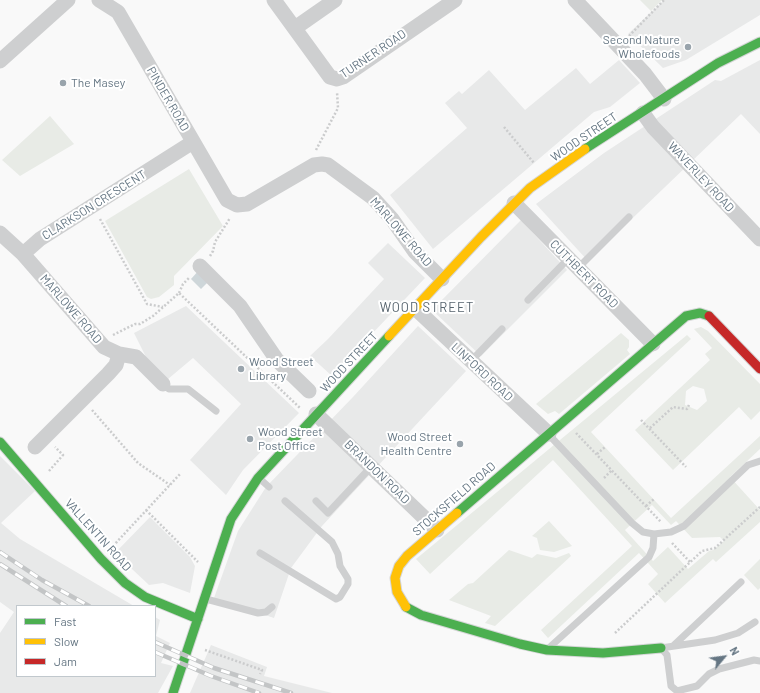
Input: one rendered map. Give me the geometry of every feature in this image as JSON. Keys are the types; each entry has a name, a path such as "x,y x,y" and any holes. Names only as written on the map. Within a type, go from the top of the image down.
{"street":[{"path":"0,61 68,0"},
{"name":"PINDER ROAD","path":"99,0 118,12 227,200 234,205"},
{"name":"TURNER ROAD","path":"274,0 330,77 337,79 343,77 455,0"},
{"path":"295,28 335,0"},
{"path":"575,0 650,80 664,99"},
{"name":"WOOD STREET","path":"173,693 211,575 226,540 231,519 258,478 514,203 546,177 718,63 760,42"},
{"name":"WAVERLEY ROAD","path":"643,113 653,127 760,239"},
{"name":"CLARKSON CRESCENT","path":"23,254 40,239 193,142"},
{"name":"MARLOWE ROAD","path":"234,205 247,204 314,165 328,165 372,198 392,219 415,252 442,279"},
{"name":"CUTHBERT ROAD","path":"514,203 654,344"},
{"path":"0,233 23,254"},
{"name":"MARLOWE ROAD","path":"23,254 104,346 119,354 136,357 163,384"},
{"path":"200,266 240,306 277,360 309,391"},
{"name":"LINFORD ROAD","path":"416,309 549,434"},
{"name":"STOCKSFIELD ROAD","path":"661,648 594,653 547,650 520,644 420,615 406,607 398,592 395,578 398,566 407,556 686,316 700,313 711,317 760,369"},
{"path":"40,442 116,365 119,354"},
{"name":"BRANDON ROAD","path":"314,417 371,467 437,530"},
{"name":"VALLENTIN ROAD","path":"0,442 102,559 125,583 145,597 198,619"}],"lane":[{"path":"528,300 629,217"},
{"path":"472,361 502,329"},
{"path":"163,384 169,389 188,389 216,411"},
{"path":"549,434 632,522 643,532 654,534 671,532 684,526 748,465 760,461"},
{"path":"316,501 328,512 371,467"},
{"path":"258,478 269,487"},
{"path":"260,552 336,599 340,597 348,584 348,579 340,566 338,554 332,542 285,501"},
{"path":"547,650 649,557 653,548 654,534"},
{"path":"672,646 741,582"},
{"path":"204,598 258,613 266,612 272,607"},
{"path":"755,622 738,633 715,640 661,648 667,656 671,686 677,691 697,686 709,674 719,669 754,660 760,662"}],"path":[{"path":"619,46 664,0"},
{"path":"314,154 338,108 337,94"},
{"path":"504,127 546,177"},
{"path":"100,342 135,324 140,324 179,293 183,284 213,252 215,242 234,205"},
{"path":"92,207 148,304 163,307"},
{"path":"179,293 314,417"},
{"path":"82,400 102,420 138,463 170,485"},
{"path":"650,428 673,407 687,409 689,405"},
{"path":"565,420 671,532 671,542 690,562"},
{"path":"642,420 686,467"},
{"path":"36,484 63,455 40,442"},
{"path":"597,454 605,446"},
{"path":"102,559 181,473"},
{"path":"646,506 654,499"},
{"path":"594,653 702,551 715,548 760,507"},
{"path":"146,510 211,575"},
{"path":"223,656 262,670 260,674"}],"shaded area":[{"path":"640,0 662,0 651,11"},
{"path":"664,0 760,0 760,15 686,60 663,68 628,34"},
{"path":"619,60 640,83 610,107 594,112 433,249 390,195 467,128 445,103 459,91 462,94 489,70 525,110 576,68 590,84"},
{"path":"760,60 760,134 741,114 588,261 536,204 604,153 715,80 721,81"},
{"path":"50,116 74,144 20,176 2,160"},
{"path":"189,169 223,226 174,276 174,285 159,297 151,299 147,297 105,221"},
{"path":"521,220 567,270 481,356 432,310"},
{"path":"388,243 425,278 332,376 310,356 384,279 368,263"},
{"path":"200,269 211,279 201,289 191,279"},
{"path":"186,306 299,413 243,470 226,495 190,460 241,404 193,358 168,379 151,367 134,333"},
{"path":"418,326 466,371 322,526 291,568 274,618 214,598 238,531 266,487 353,397"},
{"path":"701,327 708,331 760,384 760,411 751,420 739,407 673,470 635,430 710,360 705,354 712,348 694,329","holes":["693,386 704,389 707,401 697,410 685,405 686,391"]},
{"path":"621,333 629,340 629,347 627,350 630,354 559,414 555,411 548,414 536,404"},
{"path":"687,335 691,339 591,432 671,518 760,436 760,449 730,477 760,510 760,522 716,562 713,559 665,603 648,584 658,574 639,553 548,638 541,630 632,546 553,460 430,574 416,559","holes":["652,505 671,525 676,521 692,538 720,537 724,541 713,550 709,551 688,569 668,547 653,561 625,530"]},
{"path":"0,456 35,491 1,523 20,539 132,605 16,605 16,677 156,677 156,636 170,643 161,663 173,666 158,693 0,693 0,633 14,612 0,602"},
{"path":"150,517 190,557 195,566 190,593 163,583 149,585 115,553"},
{"path":"549,521 572,546 554,552 540,550 537,538 532,536"},
{"path":"509,550 532,558 537,554 556,558 569,553 571,556 495,626 485,623 491,616 449,600 468,584 473,583"},
{"path":"760,559 760,588 758,590 744,575"},
{"path":"156,618 160,620 156,636"},
{"path":"211,645 267,667 264,676 332,693 190,693"}],"railway":[{"path":"0,552 42,580 87,605"},
{"path":"0,564 64,605"},
{"path":"156,642 214,668 291,693"},
{"path":"156,652 211,676 259,693"}],"traffic: fast":[{"path":"585,149 718,63 760,42"},
{"path":"457,513 686,316 700,313 709,316"},
{"path":"173,693 231,519 258,478 389,336"},
{"path":"0,442 101,559 125,583 145,597 198,619"},
{"path":"406,607 421,615 520,644 547,650 603,653 661,648"}],"traffic: slow":[{"path":"389,336 481,237 530,188 585,149"},
{"path":"406,607 397,592 395,578 399,566 407,556 457,513"}],"traffic: jam":[{"path":"709,316 760,369"}],"place":[{"name":"Second Nature Wholefoods","path":"688,47"},
{"name":"The Masey","path":"63,83"},
{"name":"Wood Street Library","path":"241,369"},
{"name":"Wood Street Post Office","path":"250,439"},
{"name":"Wood Street Health Centre","path":"460,444"}],"district":[{"name":"WOOD STREET","path":"427,308"}]}
